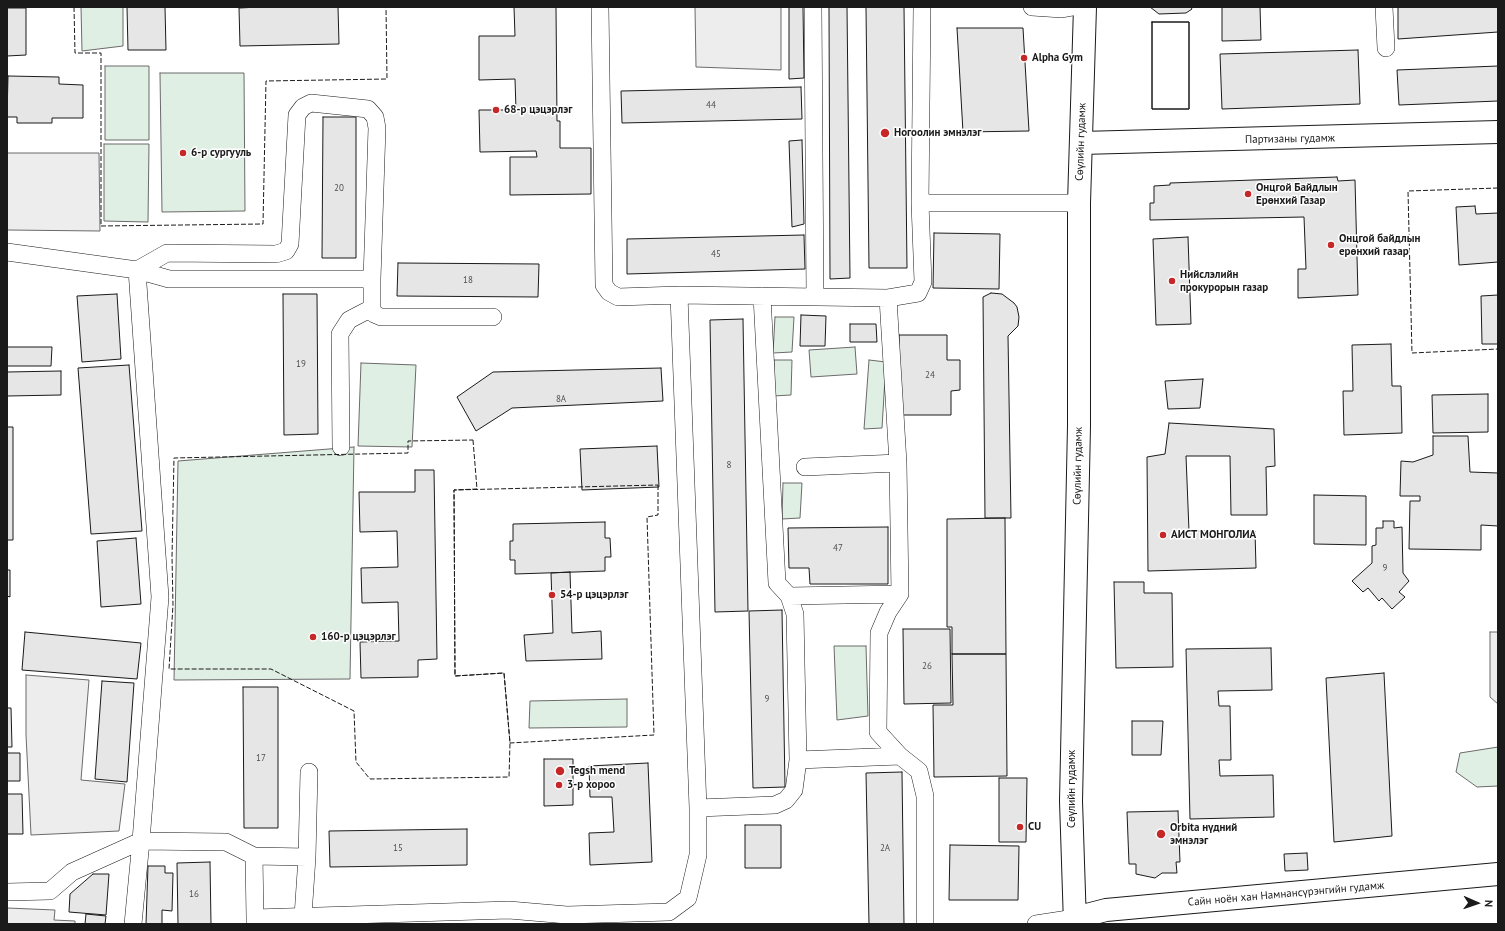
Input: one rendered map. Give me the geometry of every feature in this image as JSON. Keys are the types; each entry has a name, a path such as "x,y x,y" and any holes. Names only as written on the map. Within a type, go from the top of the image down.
{"main road":[{"name":"Сөүлийн гудамж","path":"1075,921 1071,801 1079,426 1079,203 1085,7"},
{"name":"Партизаны гудамж","path":"1081,144 1498,132"},
{"name":"Сайн ноён хан Намнансүрэнгийн гудамж","path":"1075,921 1106,910 1498,874"}],"street":[{"path":"600,7 604,285 609,292 618,297 679,295 888,298 918,293 923,282 920,203 922,7"},
{"path":"813,7 815,297"},
{"path":"1032,7 1062,9 1073,7"},
{"path":"1384,7 1386,48"},
{"path":"137,270 167,253 276,254 286,251 290,244 297,116 303,107 311,103 368,109 375,117 377,128 372,279 372,308 374,314 381,317 493,316"},
{"path":"920,203 1079,203"},
{"path":"7,252 137,270 169,279 372,279"},
{"path":"133,924 160,597 137,270"},
{"path":"254,856 255,921 303,916 509,910 568,920 669,912 688,898 698,855 698,808 679,295"},
{"path":"698,808 775,805 786,800 794,790 798,760 795,614 789,596 777,583 762,296"},
{"path":"888,298 898,463 900,594 888,612 879,633 878,732 900,756 919,771 925,796 925,924"},
{"path":"341,447 340,334 349,320 372,308"},
{"path":"805,467 898,463"},
{"path":"789,596 900,594"},
{"path":"798,760 900,756"},
{"path":"303,916 307,857 309,772"},
{"path":"7,892 50,891 72,872 140,841 226,842 254,856 307,857"},
{"path":"1036,924 1075,921"}],"green space":[{"path":"81,7 123,7 123,46 82,51"},
{"path":"105,66 149,66 149,140 105,140"},
{"path":"160,73 244,73 245,211 162,212"},
{"path":"104,144 149,144 148,222 104,221"},
{"path":"775,317 794,317 792,352 773,353"},
{"path":"855,347 857,374 811,377 809,350"},
{"path":"774,360 792,360 791,395 773,396"},
{"path":"869,360 886,362 882,428 864,429"},
{"path":"361,363 416,365 412,447 358,446"},
{"path":"354,447 350,679 174,680 178,461"},
{"path":"783,483 802,483 800,518 782,519"},
{"path":"834,646 866,646 868,716 837,720"},
{"path":"627,699 627,727 529,728 530,701"},
{"path":"1498,747 1498,786 1477,787 1456,772 1460,753"}],"shaded area":[{"path":"695,7 781,7 781,70 696,67"},
{"path":"7,153 99,153 100,231 7,230"},
{"path":"1490,632 1498,632 1498,704 1490,697"},
{"path":"26,675 89,680 81,780 125,784 119,831 31,835 26,735"},
{"path":"7,908 55,910 54,920 75,921 75,924 7,924"}],"building":[{"path":"127,7 165,7 166,50 128,50"},
{"path":"338,7 339,44 240,46 239,8"},
{"path":"514,7 556,7 557,121 560,121 560,148 591,148 591,194 510,195 510,157 537,157 536,151 480,152 479,110 516,110 515,79 479,80 479,36 515,36"},
{"path":"789,7 803,7 804,78 789,79"},
{"path":"829,7 847,7 850,278 830,279"},
{"path":"866,7 904,7 907,268 869,268"},
{"path":"1150,7 1191,7 1192,9 1186,13 1159,14"},
{"path":"1222,7 1260,7 1261,40 1222,41"},
{"path":"1398,7 1498,7 1498,32 1398,39"},
{"path":"7,8 26,8 26,55 7,56"},
{"path":"1152,22 1189,22 1189,109 1152,109"},
{"path":"1152,22 1189,22 1189,109 1152,109"},
{"path":"957,28 1023,28 1029,131 963,132"},
{"path":"1358,50 1360,104 1222,109 1220,54"},
{"path":"1498,66 1498,101 1399,105 1397,70"},
{"path":"8,76 59,77 59,84 83,85 83,118 52,118 52,123 17,123 17,117 7,117"},
{"path":"801,87 802,119 622,123 621,91"},
{"path":"323,117 356,117 356,258 322,258"},
{"path":"802,140 804,224 792,227 789,141"},
{"name":"Онцгой байдлын ерөнхий газар","path":"1337,177 1338,181 1355,180 1358,295 1298,298 1298,269 1306,269 1304,217 1150,220 1150,203 1154,203 1154,186 1170,185 1170,183"},
{"path":"1475,206 1476,214 1498,213 1498,262 1459,265 1456,207"},
{"path":"934,233 1000,234 999,289 933,288"},
{"path":"804,235 805,269 627,274 627,239"},
{"name":"Нийслэлийн прокурорын газар","path":"1188,237 1191,324 1156,325 1153,239"},
{"path":"398,263 539,264 538,297 397,296"},
{"path":"991,293 1002,294 1014,303 1017,307 1019,317 1018,326 1008,336 1011,518 985,518 983,297"},
{"path":"117,294 121,359 82,362 77,296"},
{"path":"283,294 317,294 318,434 284,435"},
{"path":"1498,295 1498,344 1482,344 1481,296"},
{"path":"801,315 826,316 825,346 800,346"},
{"path":"743,319 748,611 715,612 710,320"},
{"path":"850,324 876,324 877,342 850,342"},
{"path":"899,335 947,335 947,360 960,360 960,390 951,391 951,415 900,415"},
{"path":"1391,344 1392,386 1401,386 1402,433 1344,435 1343,391 1353,391 1352,345"},
{"path":"7,347 52,347 51,366 7,366"},
{"path":"129,365 142,531 91,534 78,368"},
{"path":"661,368 663,401 512,408 476,431 457,397 493,372"},
{"path":"61,371 61,395 7,396 7,372"},
{"path":"1203,379 1200,408 1168,409 1165,381"},
{"path":"1488,394 1488,432 1433,433 1432,395"},
{"path":"1169,423 1274,429 1275,466 1266,467 1267,515 1231,515 1230,456 1186,456 1189,531 1255,531 1256,568 1148,571 1147,457 1165,454"},
{"path":"7,427 13,427 13,540 7,540"},
{"path":"1433,436 1468,436 1470,472 1498,473 1498,526 1481,525 1481,550 1409,549 1410,501 1420,501 1420,496 1400,496 1401,461 1413,462 1433,455"},
{"path":"657,446 659,487 582,490 580,449"},
{"path":"415,470 434,470 437,659 418,660 418,677 361,678 360,642 399,641 398,602 362,603 361,568 398,567 397,531 360,532 359,492 415,492"},
{"path":"1314,495 1366,496 1366,545 1314,544"},
{"path":"1005,518 1006,654 952,654 952,627 947,627 947,519"},
{"path":"1383,521 1394,521 1394,528 1402,527 1403,573 1409,581 1399,592 1405,597 1392,609 1382,598 1379,601 1368,588 1363,592 1352,581 1372,563 1372,546 1376,545 1376,528 1383,528"},
{"path":"605,522 605,538 610,538 611,557 605,557 605,571 515,574 515,560 510,560 510,541 513,541 513,524"},
{"path":"888,527 888,584 810,584 809,568 789,568 788,528"},
{"path":"136,538 141,604 101,607 97,541"},
{"path":"7,570 10,570 10,597 7,596"},
{"path":"570,572 572,633 601,631 602,659 526,661 524,635 553,633 551,573"},
{"path":"1114,582 1144,582 1144,593 1172,593 1173,667 1116,668"},
{"path":"782,610 785,787 753,788 749,611"},
{"path":"903,629 950,629 951,703 904,704"},
{"path":"25,632 141,643 137,679 22,670"},
{"path":"1271,648 1272,690 1218,691 1219,706 1230,706 1231,760 1219,760 1220,776 1273,775 1274,817 1190,819 1186,649"},
{"path":"952,654 1006,654 1007,776 934,777 933,705 953,705"},
{"path":"1384,673 1392,836 1334,842 1326,678"},
{"path":"102,681 134,683 127,782 95,779"},
{"path":"243,687 278,687 278,828 244,828"},
{"path":"7,708 11,708 12,747 7,747"},
{"path":"1132,721 1163,721 1161,755 1132,755"},
{"path":"7,753 20,753 20,781 7,781"},
{"name":"3-р хороо","path":"544,759 573,759 573,805 544,806"},
{"path":"648,763 652,862 590,865 589,833 614,832 612,797 590,797 589,766"},
{"path":"902,772 904,924 869,924 866,773"},
{"path":"999,778 1027,778 1026,842 999,842"},
{"path":"7,794 22,794 23,834 7,834"},
{"path":"1178,811 1180,862 1176,862 1177,873 1162,873 1155,878 1136,874 1136,864 1129,864 1127,812"},
{"path":"745,825 781,825 781,868 745,868"},
{"path":"467,829 467,865 330,867 329,831"},
{"path":"950,845 1019,846 1018,900 949,900"},
{"path":"1307,853 1308,870 1285,871 1284,854"},
{"path":"210,862 211,924 178,924 177,863"},
{"path":"148,866 165,866 165,873 173,873 172,911 162,910 162,924 146,924"},
{"path":"93,874 109,874 106,915 69,912 70,894"},
{"path":"86,914 106,916 105,924 85,924"}],"fence":[{"path":"74,7 75,53 101,53 101,226 263,224 266,81 387,79 386,7"},
{"path":"1498,188 1408,191 1412,353 1498,349"},
{"path":"473,440 477,489 454,490 455,676 504,673 510,743 509,777 370,779 356,762 354,711 271,669 169,669 173,605 172,557 174,458 408,453 408,441 473,440"},
{"path":"658,485 658,515 647,517 654,735 510,743 504,673 455,676 454,490 658,485"}],"place":[{"name":"Alpha Gym","path":"1024,58"},
{"name":"68-р цэцэрлэг","path":"496,110"},
{"name":"Ногоолин эмнэлэг","path":"885,133"},
{"name":"6-р сургууль","path":"183,153"},
{"name":"Онцгой Байдлын Ерөнхий Газар","path":"1248,194"},
{"name":"Онцгой байдлын ерөнхий газар","path":"1331,245"},
{"name":"Нийслэлийн прокурорын газар","path":"1172,281"},
{"name":"АИСТ МОНГОЛИА","path":"1163,535"},
{"name":"54-р цэцэрлэг","path":"552,595"},
{"name":"160-р цэцэрлэг","path":"313,637"},
{"name":"Tegsh mend","path":"560,771"},
{"name":"3-р хороо","path":"559,785"},
{"name":"CU","path":"1020,827"},
{"name":"Orbita нүдний эмнэлэг","path":"1161,834"}]}
